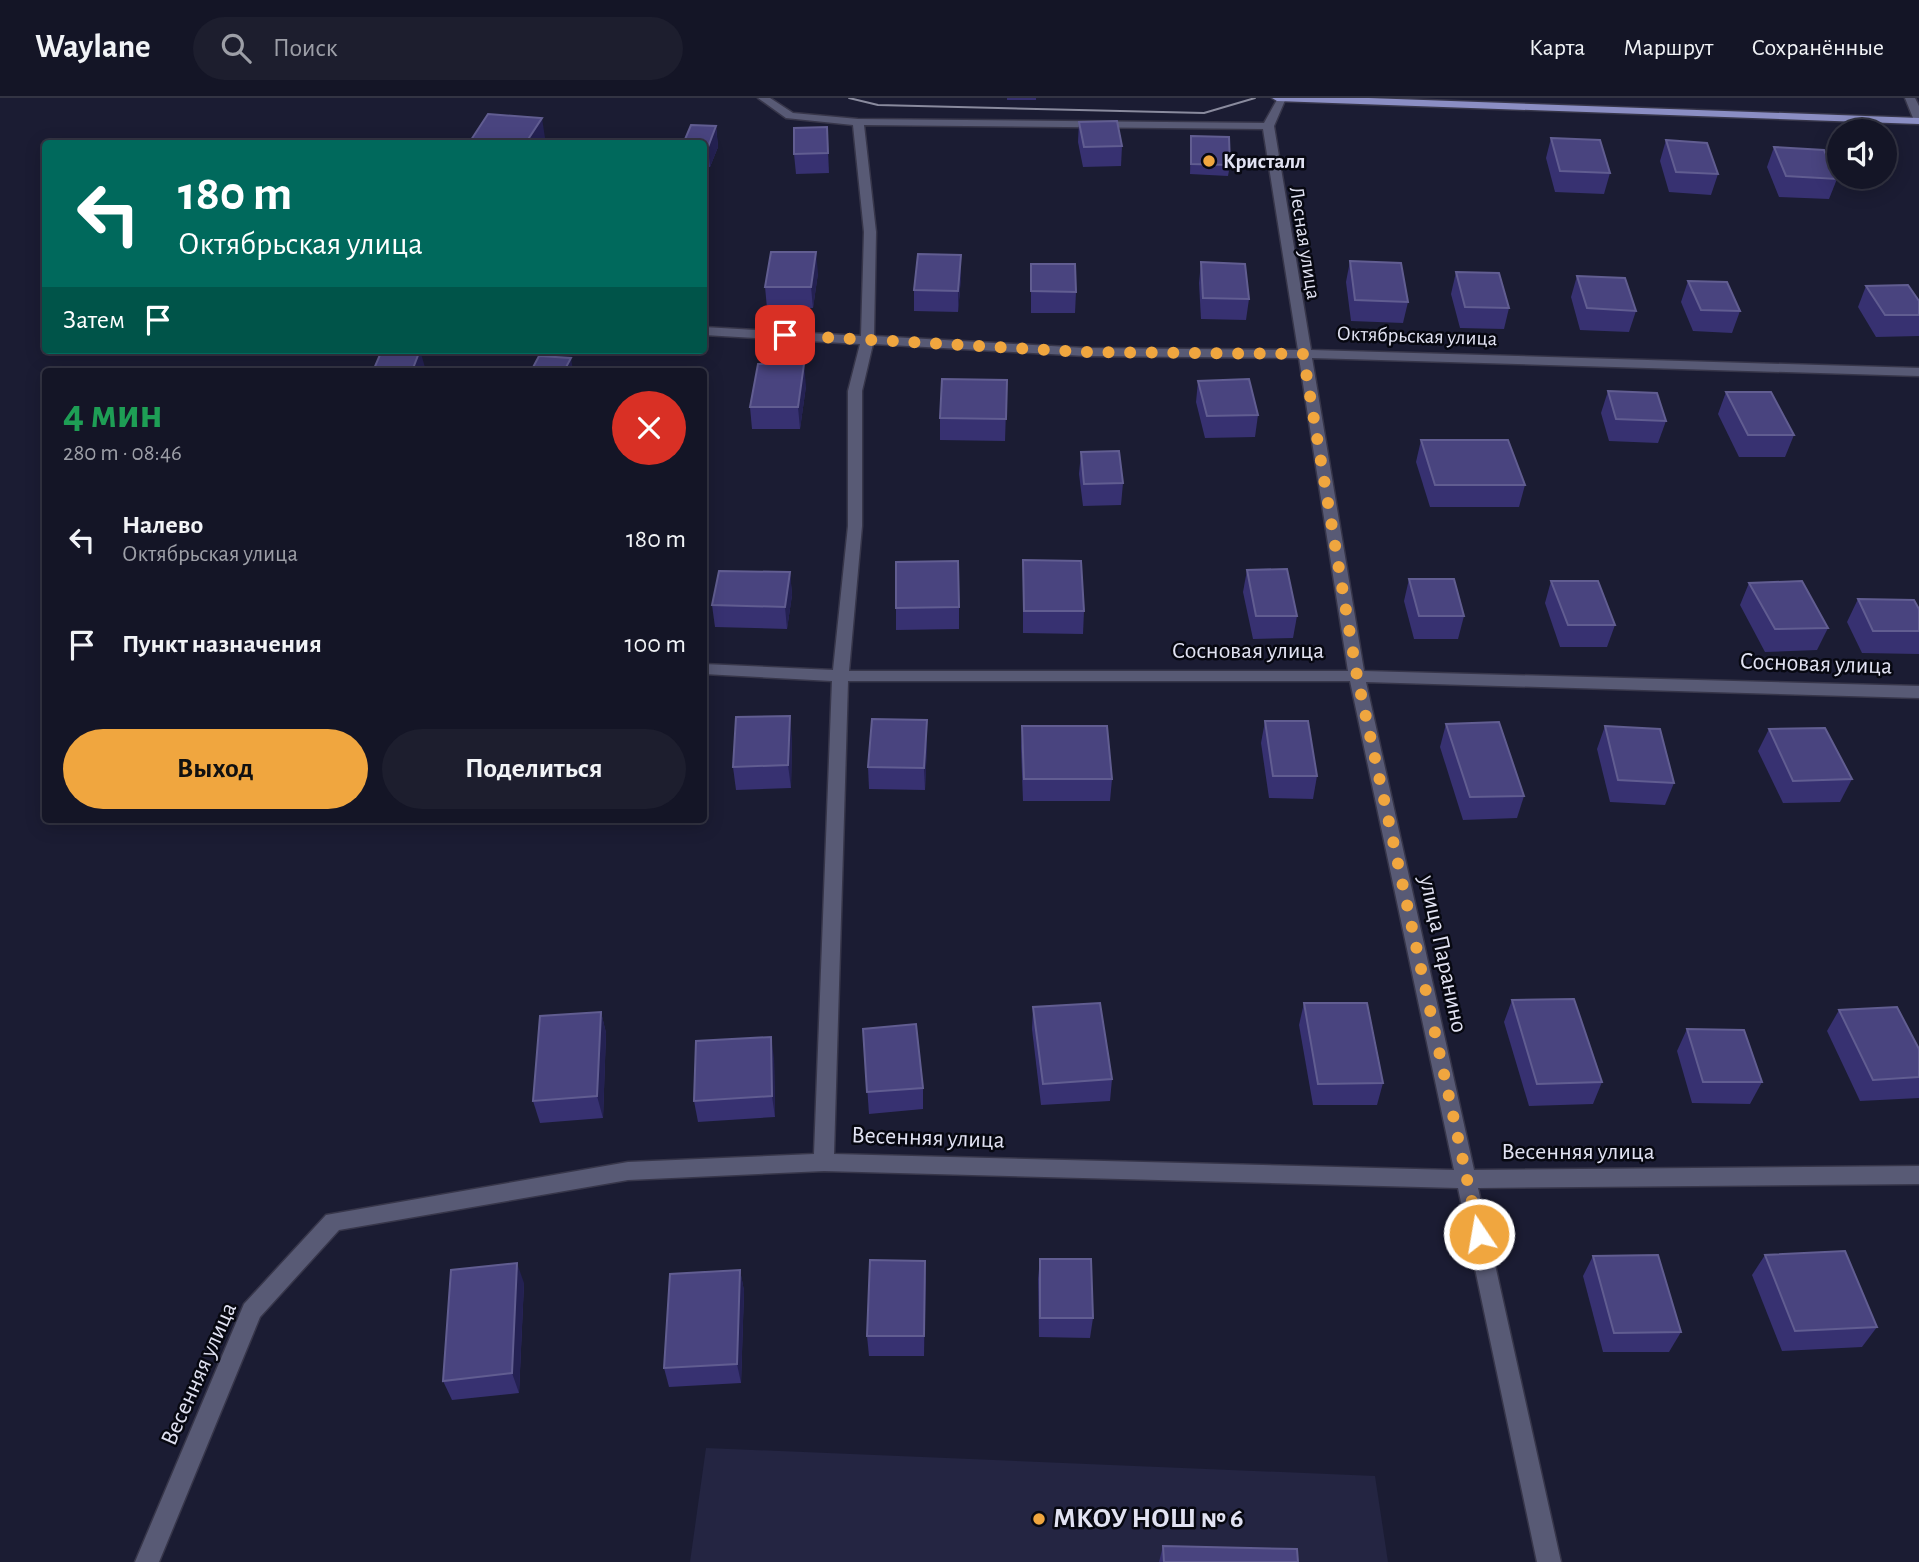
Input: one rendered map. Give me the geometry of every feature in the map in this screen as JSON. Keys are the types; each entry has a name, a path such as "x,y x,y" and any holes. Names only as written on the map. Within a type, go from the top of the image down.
{"main road":[{"path":"1279,99 1919,120"}],"street":[{"path":"763,98 790,116 858,122 1268,126 1279,99"},
{"path":"1910,98 1919,120"},
{"path":"824,1162 840,676 855,526 855,391 867,340 870,232 858,122"},
{"name":"Лесная улица","path":"1268,126 1303,354"},
{"name":"Октябрьская улица","path":"707,331 1085,352 1303,354 1919,372"},
{"name":"улица Паранино","path":"1303,354 1357,676 1549,1562"},
{"name":"Сосновая улица","path":"707,668 840,676 1357,676 1919,692"},
{"name":"Весенняя улица","path":"147,1562 252,1311 333,1223 628,1171 824,1162 1467,1179 1919,1175"}],"shaded area":[{"name":"МКОУ НОШ № 6","path":"706,1448 1375,1476 1388,1562 690,1562"}],"building":[{"path":"488,114 542,118 528,140 471,140"},
{"path":"1117,121 1122,146 1084,147 1079,122"},
{"path":"691,125 716,126 708,147 707,140 685,140"},
{"path":"827,127 828,153 794,154 794,128"},
{"name":"Кристалл","path":"1191,136 1229,137 1230,165 1191,164"},
{"path":"1551,138 1600,140 1610,173 1560,171"},
{"path":"1666,140 1707,143 1718,174 1676,172"},
{"path":"1774,147 1824,150 1827,157 1827,178 1786,176"},
{"path":"771,252 816,252 811,287 765,287"},
{"path":"918,254 961,255 958,291 914,290"},
{"path":"1350,261 1401,263 1408,302 1355,300"},
{"path":"1201,262 1245,264 1249,299 1203,298"},
{"path":"1031,264 1075,264 1076,292 1031,291"},
{"path":"1456,272 1499,273 1509,308 1465,307"},
{"path":"1577,276 1625,278 1636,311 1587,308"},
{"path":"1688,281 1727,282 1740,311 1701,310"},
{"path":"1908,285 1919,301 1919,315 1885,315 1866,286"},
{"path":"380,354 418,354 413,368 374,368"},
{"path":"539,356 571,358 566,368 533,368"},
{"path":"758,364 804,364 798,407 750,407"},
{"path":"942,379 1007,380 1006,419 940,418"},
{"path":"1249,379 1258,415 1207,416 1198,381"},
{"path":"1608,391 1657,393 1666,421 1616,419"},
{"path":"1726,392 1771,392 1794,435 1748,435"},
{"path":"1421,440 1508,440 1525,485 1435,485"},
{"path":"1119,451 1123,483 1084,484 1081,452"},
{"path":"1023,560 1081,561 1084,611 1024,611"},
{"path":"958,561 959,607 896,608 896,562"},
{"path":"1287,569 1297,616 1256,616 1247,570"},
{"path":"719,571 790,572 785,607 712,605"},
{"path":"1409,579 1454,579 1464,616 1419,616"},
{"path":"1551,581 1598,581 1615,625 1568,625"},
{"path":"1802,581 1828,628 1775,629 1749,583"},
{"path":"1858,599 1914,600 1919,609 1919,631 1873,631"},
{"path":"790,716 788,765 733,767 736,717"},
{"path":"872,719 927,720 924,768 868,767"},
{"path":"1265,721 1308,721 1317,776 1273,776"},
{"path":"1499,722 1524,796 1470,797 1446,724"},
{"path":"1022,726 1107,726 1112,779 1024,779"},
{"path":"1605,726 1660,729 1674,783 1618,780"},
{"path":"1825,728 1852,779 1793,781 1769,729"},
{"path":"1574,999 1602,1082 1537,1084 1512,1000"},
{"path":"1100,1003 1112,1079 1043,1084 1033,1007"},
{"path":"1304,1003 1367,1003 1383,1083 1318,1084"},
{"path":"1897,1007 1919,1049 1919,1077 1873,1080 1839,1010"},
{"path":"601,1012 597,1096 533,1101 540,1016"},
{"path":"916,1024 923,1088 867,1092 863,1029"},
{"path":"1687,1029 1744,1030 1762,1082 1703,1082"},
{"path":"771,1037 772,1096 694,1101 696,1041"},
{"path":"1845,1251 1877,1327 1795,1331 1765,1255"},
{"path":"1658,1255 1681,1332 1614,1333 1593,1256"},
{"path":"1040,1259 1091,1259 1093,1318 1040,1318"},
{"path":"870,1260 925,1261 924,1336 867,1336"},
{"path":"517,1263 512,1373 443,1381 451,1270"},
{"path":"740,1270 737,1364 664,1368 670,1274"},
{"path":"1163,1546 1297,1549 1298,1562 1164,1562"}],"tram line":[{"path":"849,98 878,105 1204,113 1255,98"}],"place":[{"name":"Кристалл","path":"1209,161"},
{"name":"МКОУ НОШ № 6","path":"1039,1519"}],"route":[{"path":"785,335 1085,352 1303,354 1357,676 1479,1234"}]}
